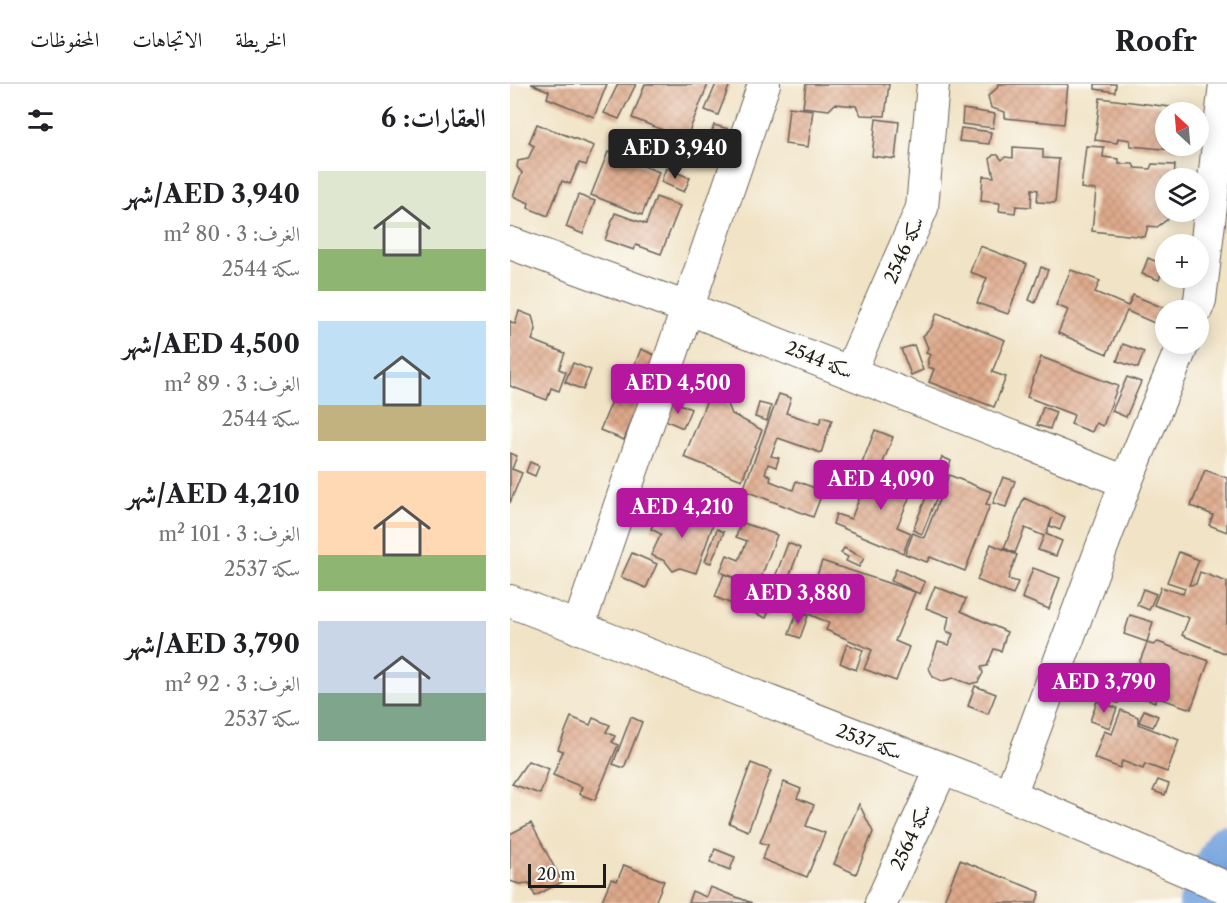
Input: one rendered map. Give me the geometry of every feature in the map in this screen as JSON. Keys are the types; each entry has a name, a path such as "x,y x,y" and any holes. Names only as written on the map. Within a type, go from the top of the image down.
{"street":[{"path":"578,628 764,84"},
{"name":"سكة 2546","path":"850,372 922,208 933,84"},
{"path":"1200,300 1225,84"},
{"name":"سكة 2544","path":"510,243 687,308 1126,482"},
{"path":"1010,795 1126,482 1179,354"},
{"name":"سكة 2537","path":"510,600 1010,795 1227,888"},
{"name":"سكة 2564","path":"881,903 941,770"}],"building":[{"path":"531,84 607,84 594,117 547,98 549,91"},
{"path":"618,84 636,84 619,119 604,113"},
{"path":"645,84 708,84 686,139 632,118"},
{"path":"716,84 730,84 718,115 705,110"},
{"path":"806,84 889,84 885,116 861,115 856,106 835,104 829,110 803,107"},
{"path":"998,84 1068,84 1064,124 1005,118 1005,112 991,108 988,96"},
{"path":"1095,84 1116,84 1115,92 1095,89"},
{"path":"1100,98 1155,105 1155,148 1131,146 1130,140 1118,138 1117,143 1095,140"},
{"path":"789,107 813,110 808,147 785,144"},
{"path":"963,109 995,114 993,128 962,124"},
{"path":"876,119 899,122 895,159 872,156"},
{"path":"537,124 594,146 586,165 579,163 570,184 562,181 548,216 528,208 529,203 513,196 522,173 517,167 518,161 528,159 534,146 529,143"},
{"path":"714,125 732,130 725,153 707,148"},
{"path":"961,128 991,132 989,144 959,141"},
{"path":"684,143 706,152 702,162 681,153"},
{"path":"1086,146 1104,147 1103,157 1119,159 1119,164 1133,164 1135,168 1150,169 1152,164 1175,165 1175,168 1155,168 1155,222 1164,222 1157,227 1148,226 1145,237 1092,231 1096,190 1081,188"},
{"path":"1013,147 1043,149 1043,158 1059,159 1055,203 1037,202 1038,190 1032,189 1031,207 1016,206 1015,213 999,211 1000,203 981,201 983,176 994,177 990,159 993,155 998,155 1002,160 1005,157 1013,158"},
{"path":"608,152 659,172 642,215 591,195"},
{"path":"666,168 690,178 684,192 661,182"},
{"path":"578,195 595,201 583,234 566,227"},
{"path":"656,197 680,206 661,254 636,245 634,250 605,240 615,213 646,224"},
{"path":"980,246 1027,264 1008,314 977,303 987,278 970,272"},
{"path":"1148,258 1155,261 1155,279 1142,274"},
{"path":"1041,267 1048,270 1035,303 1029,300"},
{"path":"1071,270 1100,281 1095,292 1128,306 1133,295 1155,304 1155,323 1127,311 1107,354 1058,333 1068,310 1056,305"},
{"path":"519,311 532,316 536,330 532,340 565,353 559,369 566,372 559,391 551,388 547,400 510,386 510,321 515,324"},
{"path":"937,313 1005,340 992,372 1006,377 994,407 929,382 934,369 928,367 928,358 931,355 926,353 928,348 923,336 931,328"},
{"path":"1123,344 1144,352 1138,368 1117,361"},
{"path":"914,345 923,370 911,375 901,349"},
{"path":"641,349 657,356 624,440 600,430 618,387 625,389"},
{"path":"1041,357 1118,386 1103,426 1096,423 1092,432 1071,424 1074,415 1027,397"},
{"path":"573,363 591,370 583,390 565,382"},
{"path":"709,368 728,376 722,390 703,381"},
{"path":"1127,377 1141,382 1126,417 1112,411"},
{"path":"711,390 724,395 732,414 762,430 742,480 684,457"},
{"path":"779,394 791,398 786,413 819,424 822,417 832,420 821,453 778,438 771,456 779,458 776,467 768,464 765,473 771,476 770,481 793,490 796,481 823,491 813,517 743,490"},
{"path":"673,401 691,409 683,428 665,420"},
{"path":"759,403 771,406 767,421 755,417"},
{"path":"1043,407 1056,412 1050,429 1037,425"},
{"path":"875,430 893,437 879,473 861,466"},
{"path":"510,453 517,456 512,469 522,473 510,503"},
{"path":"942,457 951,461 922,534 913,530"},
{"path":"530,462 539,466 535,476 526,472"},
{"path":"1205,470 1227,478 1227,532 1209,525 1213,515 1191,506"},
{"path":"870,472 893,481 896,475 902,472 912,476 915,484 897,527 911,533 903,553 833,524 836,514 851,519"},
{"path":"949,475 991,492 986,504 990,505 965,571 930,557 927,562 905,554 913,533 924,538"},
{"path":"1003,477 1015,481 1006,507 993,503"},
{"path":"1024,498 1065,517 1060,530 1050,526 1052,518 1046,534 1062,541 1056,556 1038,550 1044,536 1025,528 1015,553 1004,548"},
{"path":"672,504 686,510 695,507 700,512 699,517 714,522 696,573 680,568 673,571 665,561 651,555 661,534 651,529 654,523 663,525"},
{"path":"741,522 777,535 758,586 720,572 727,555 739,560 747,541 736,537"},
{"path":"717,529 724,532 711,563 705,561"},
{"path":"788,543 800,548 784,590 772,585"},
{"path":"991,544 1017,555 1008,579 1018,582 1013,595 977,580"},
{"path":"844,548 864,558 859,567 846,561 848,557 841,553"},
{"path":"1179,552 1199,560 1189,585 1196,584 1200,572 1227,582 1227,654 1182,635 1189,618 1154,605 1161,587 1183,594 1185,588 1167,582"},
{"path":"632,553 657,564 646,588 621,577"},
{"path":"822,561 915,592 895,641 909,647 896,681 864,669 872,650 826,630 829,623 804,612"},
{"path":"1033,568 1060,578 1049,609 1022,598"},
{"path":"896,569 925,582 920,594 891,581"},
{"path":"724,574 775,595 766,618 715,597"},
{"path":"935,586 966,599 961,611 1007,632 1001,651 994,649 987,666 981,667 983,673 978,682 970,684 954,678 942,681 933,677 929,668 938,642 949,645 953,634 946,631 949,617 926,608"},
{"path":"1143,589 1156,594 1149,610 1137,605"},
{"path":"797,612 808,616 800,638 789,634"},
{"path":"1130,615 1153,622 1147,642 1124,634"},
{"path":"1158,642 1209,661 1191,709 1156,697 1155,702 1141,697 1145,686 1132,681 1147,643 1153,645"},
{"path":"847,644 863,650 856,670 840,663"},
{"path":"1104,685 1122,690 1118,703 1099,697"},
{"path":"975,686 996,694 988,714 968,706"},
{"path":"1097,701 1117,708 1110,728 1090,721"},
{"path":"1121,710 1138,717 1138,724 1179,740 1167,772 1145,764 1143,769 1122,761 1120,768 1094,758 1104,731 1112,734"},
{"path":"1144,710 1158,716 1153,727 1139,722"},
{"path":"571,717 590,725 593,718 610,725 606,732 615,736 612,742 618,745 595,800 579,794 582,787 553,775 563,751 558,749"},
{"path":"631,717 642,722 624,768 613,764"},
{"path":"528,761 549,769 540,794 512,784"},
{"path":"751,763 771,771 748,831 729,823"},
{"path":"1158,780 1169,784 1165,795 1153,791"},
{"path":"784,782 801,789 797,798 814,805 806,826 825,833 807,877 762,859 768,845 760,842"},
{"path":"859,804 873,832 856,874 834,864"},
{"path":"531,823 562,882 535,896 529,883 519,884 510,881 510,834"},
{"path":"715,849 735,857 730,870 710,862"},
{"path":"960,860 1040,892 1036,903 951,903 944,900"},
{"path":"624,865 664,881 655,903 601,903 611,879 617,881"},
{"path":"710,887 752,903 688,903 692,891 706,897"}],"waterway":[{"path":"1202,903 1209,880 1227,847"}]}
